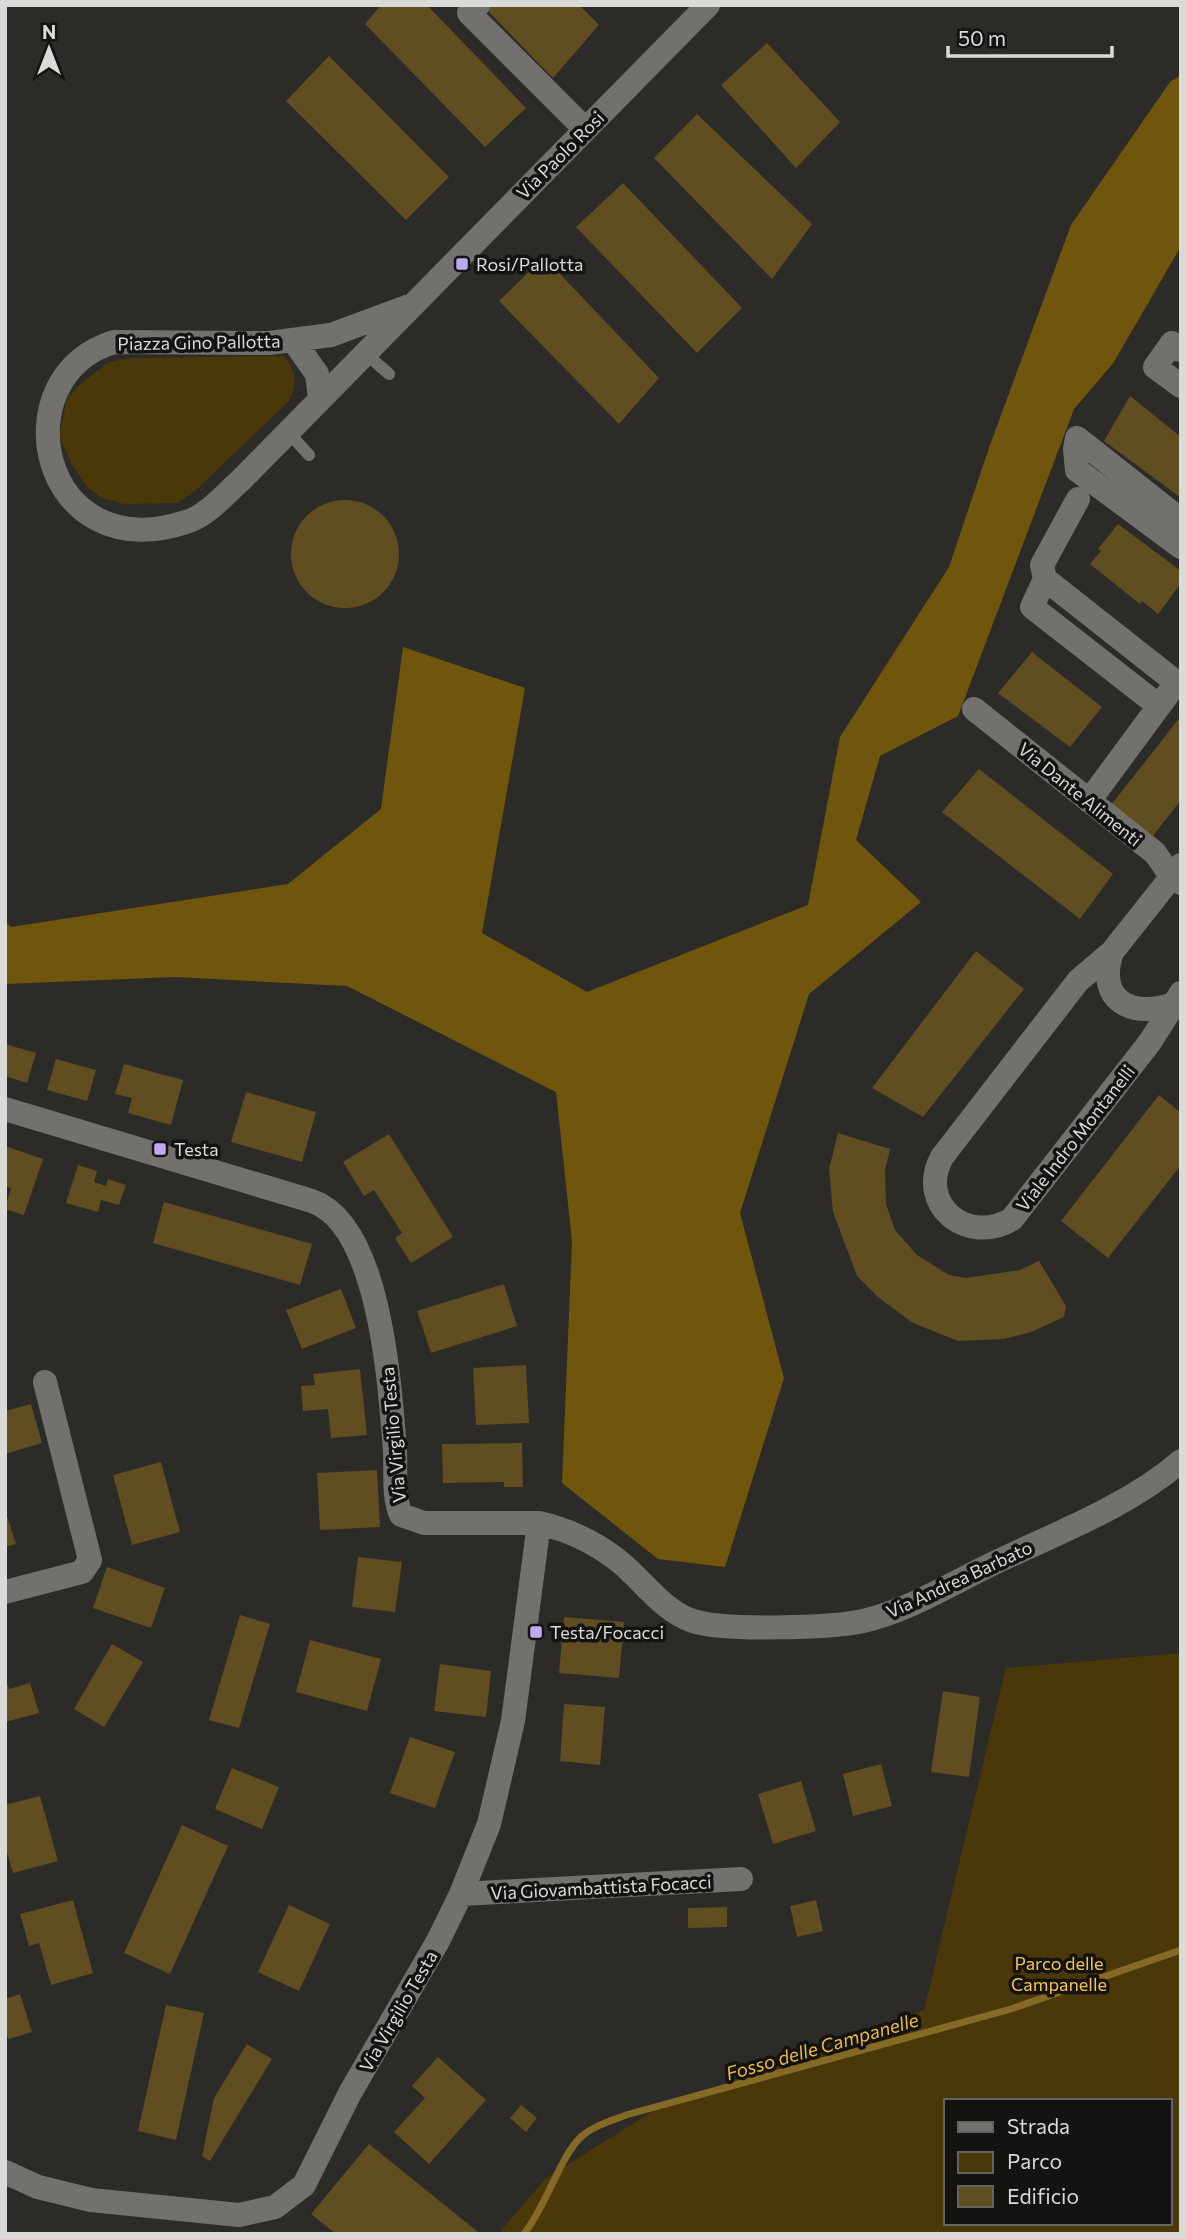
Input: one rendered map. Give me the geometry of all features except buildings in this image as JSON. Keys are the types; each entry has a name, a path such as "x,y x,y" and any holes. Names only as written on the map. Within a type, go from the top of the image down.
{"street":[{"path":"478,5 469,13 585,130"},
{"name":"Via Paolo Rosi","path":"412,305 708,5"},
{"name":"Piazza Gino Pallotta","path":"412,305 241,480 196,517 152,528 126,529 83,514 50,480 40,456 41,418 53,383 68,365 99,346 114,342 269,343 293,340 331,335 412,305"},
{"name":"Piazza Gino Pallotta","path":"293,340 317,374 320,399"},
{"path":"1181,350 1172,343 1155,367 1181,387"},
{"path":"1116,484 1168,520 1181,547"},
{"path":"1078,499 1042,565 1045,579 1032,607 1159,706"},
{"path":"1045,579 1179,680 1088,800"},
{"name":"Via Dante Alimenti","path":"974,709 1156,853 1178,875"},
{"name":"Viale Indro Montanelli","path":"1177,999 1150,1042 1012,1219 999,1226 980,1229 953,1220 936,1197 936,1171 942,1157 1078,981 1112,952 1178,875"},
{"name":"Viale Indro Montanelli","path":"1112,952 1108,979 1113,993 1121,1003 1144,1011 1177,999"},
{"name":"Via Virgilio Testa","path":"5,1109 312,1201 333,1213 349,1234 382,1326 401,1515 425,1523 539,1523 513,1721 489,1824 461,1894 438,1941 350,2094 316,2166 303,2185 286,2201 264,2211 239,2215 152,2207 63,2194 5,2172"},
{"path":"5,1592 82,1572 90,1560 45,1382"},
{"name":"Via Andrea Barbato","path":"539,1523 572,1531 599,1547 620,1562 671,1610 692,1621 719,1626 829,1625 864,1621 914,1602 1115,1504 1155,1481 1181,1461"},
{"name":"Via Giovambattista Focacci","path":"461,1894 741,1879"}],"lane":[{"path":"365,353 389,374"},
{"path":"288,432 309,455"}],"green space":[{"path":"284,356 294,378 289,401 198,488 178,503 124,504 102,498 88,488 71,463 59,435 67,399 79,385 109,362 129,358"},
{"name":"Parco delle Campanelle","path":"1181,1653 1181,2234 498,2234 546,2178 655,2110 924,2010 1006,1668"}],"shaded area":[{"path":"1181,75 1181,246 1114,362 1074,409 958,716 880,756 856,840 921,902 809,994 740,1213 784,1378 725,1567 658,1559 562,1483 572,1241 556,1092 347,986 175,977 5,984 5,921 11,927 288,884 381,809 403,647 525,688 482,933 587,992 808,905 840,737 949,567 990,445 1071,225 1170,82"}],"waterway":[{"name":"Fosso delle Campanelle","path":"524,2234 574,2144 587,2132 603,2124 626,2115 1011,2009 1181,1950"}],"place":[{"name":"Rosi/Pallotta","path":"462,264"},
{"name":"Testa","path":"160,1149"},
{"name":"Testa/Focacci","path":"536,1632"}]}
